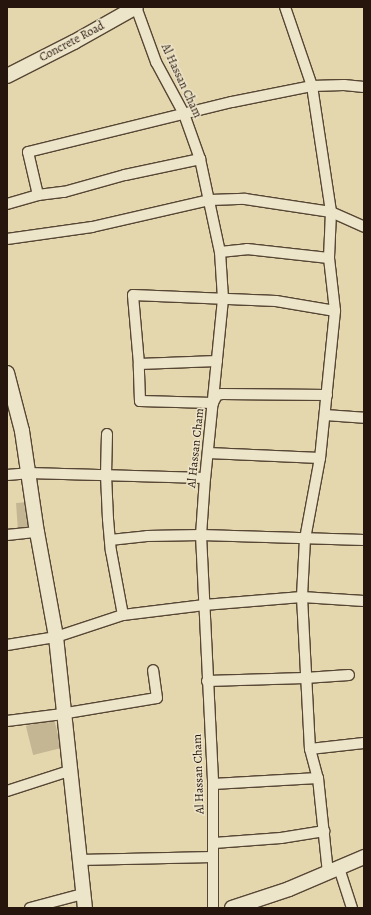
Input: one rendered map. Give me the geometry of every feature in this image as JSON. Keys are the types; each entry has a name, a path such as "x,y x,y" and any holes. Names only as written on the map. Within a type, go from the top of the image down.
{"street":[{"name":"Concrete Road","path":"7,76 74,42 136,7"},
{"name":"Al Hassan Cham","path":"136,7 156,62 184,114 200,159 220,252 223,299 205,478 201,535 213,784 213,908"},
{"path":"285,7 312,86 331,212 330,258 335,311 320,458 305,539 302,597 305,678 310,749 318,778 324,831 333,871 352,908"},
{"path":"38,196 28,152 232,102 312,86 344,85 364,87"},
{"path":"7,204 38,196 64,192 125,175 200,159"},
{"path":"7,240 92,227 210,200 246,199 331,212 364,227"},
{"path":"220,252 247,249 330,258"},
{"path":"327,395 222,394 217,395 213,403 140,401 134,295 276,301 335,311"},
{"path":"139,364 217,361"},
{"path":"7,373 22,431 37,532 56,637 65,712 69,771 85,908"},
{"path":"325,415 364,418"},
{"path":"107,434 106,476 110,540 123,615"},
{"path":"208,453 320,458"},
{"path":"7,475 28,473 205,478"},
{"path":"7,535 37,532"},
{"path":"110,540 147,536 201,535 364,540"},
{"path":"7,645 56,637 123,615 204,605 302,597 364,601"},
{"path":"7,721 55,715 65,712 157,698 153,670"},
{"path":"207,681 349,675"},
{"path":"310,749 364,743"},
{"path":"7,791 69,771"},
{"path":"213,784 318,778"},
{"path":"214,843 281,838 324,831"},
{"path":"79,860 213,857"},
{"path":"232,908 289,889 364,857"},
{"path":"30,908 83,894"}],"shaded area":[{"path":"29,502 31,529 18,530 16,503"},
{"path":"54,719 61,748 33,755 26,726"}]}
